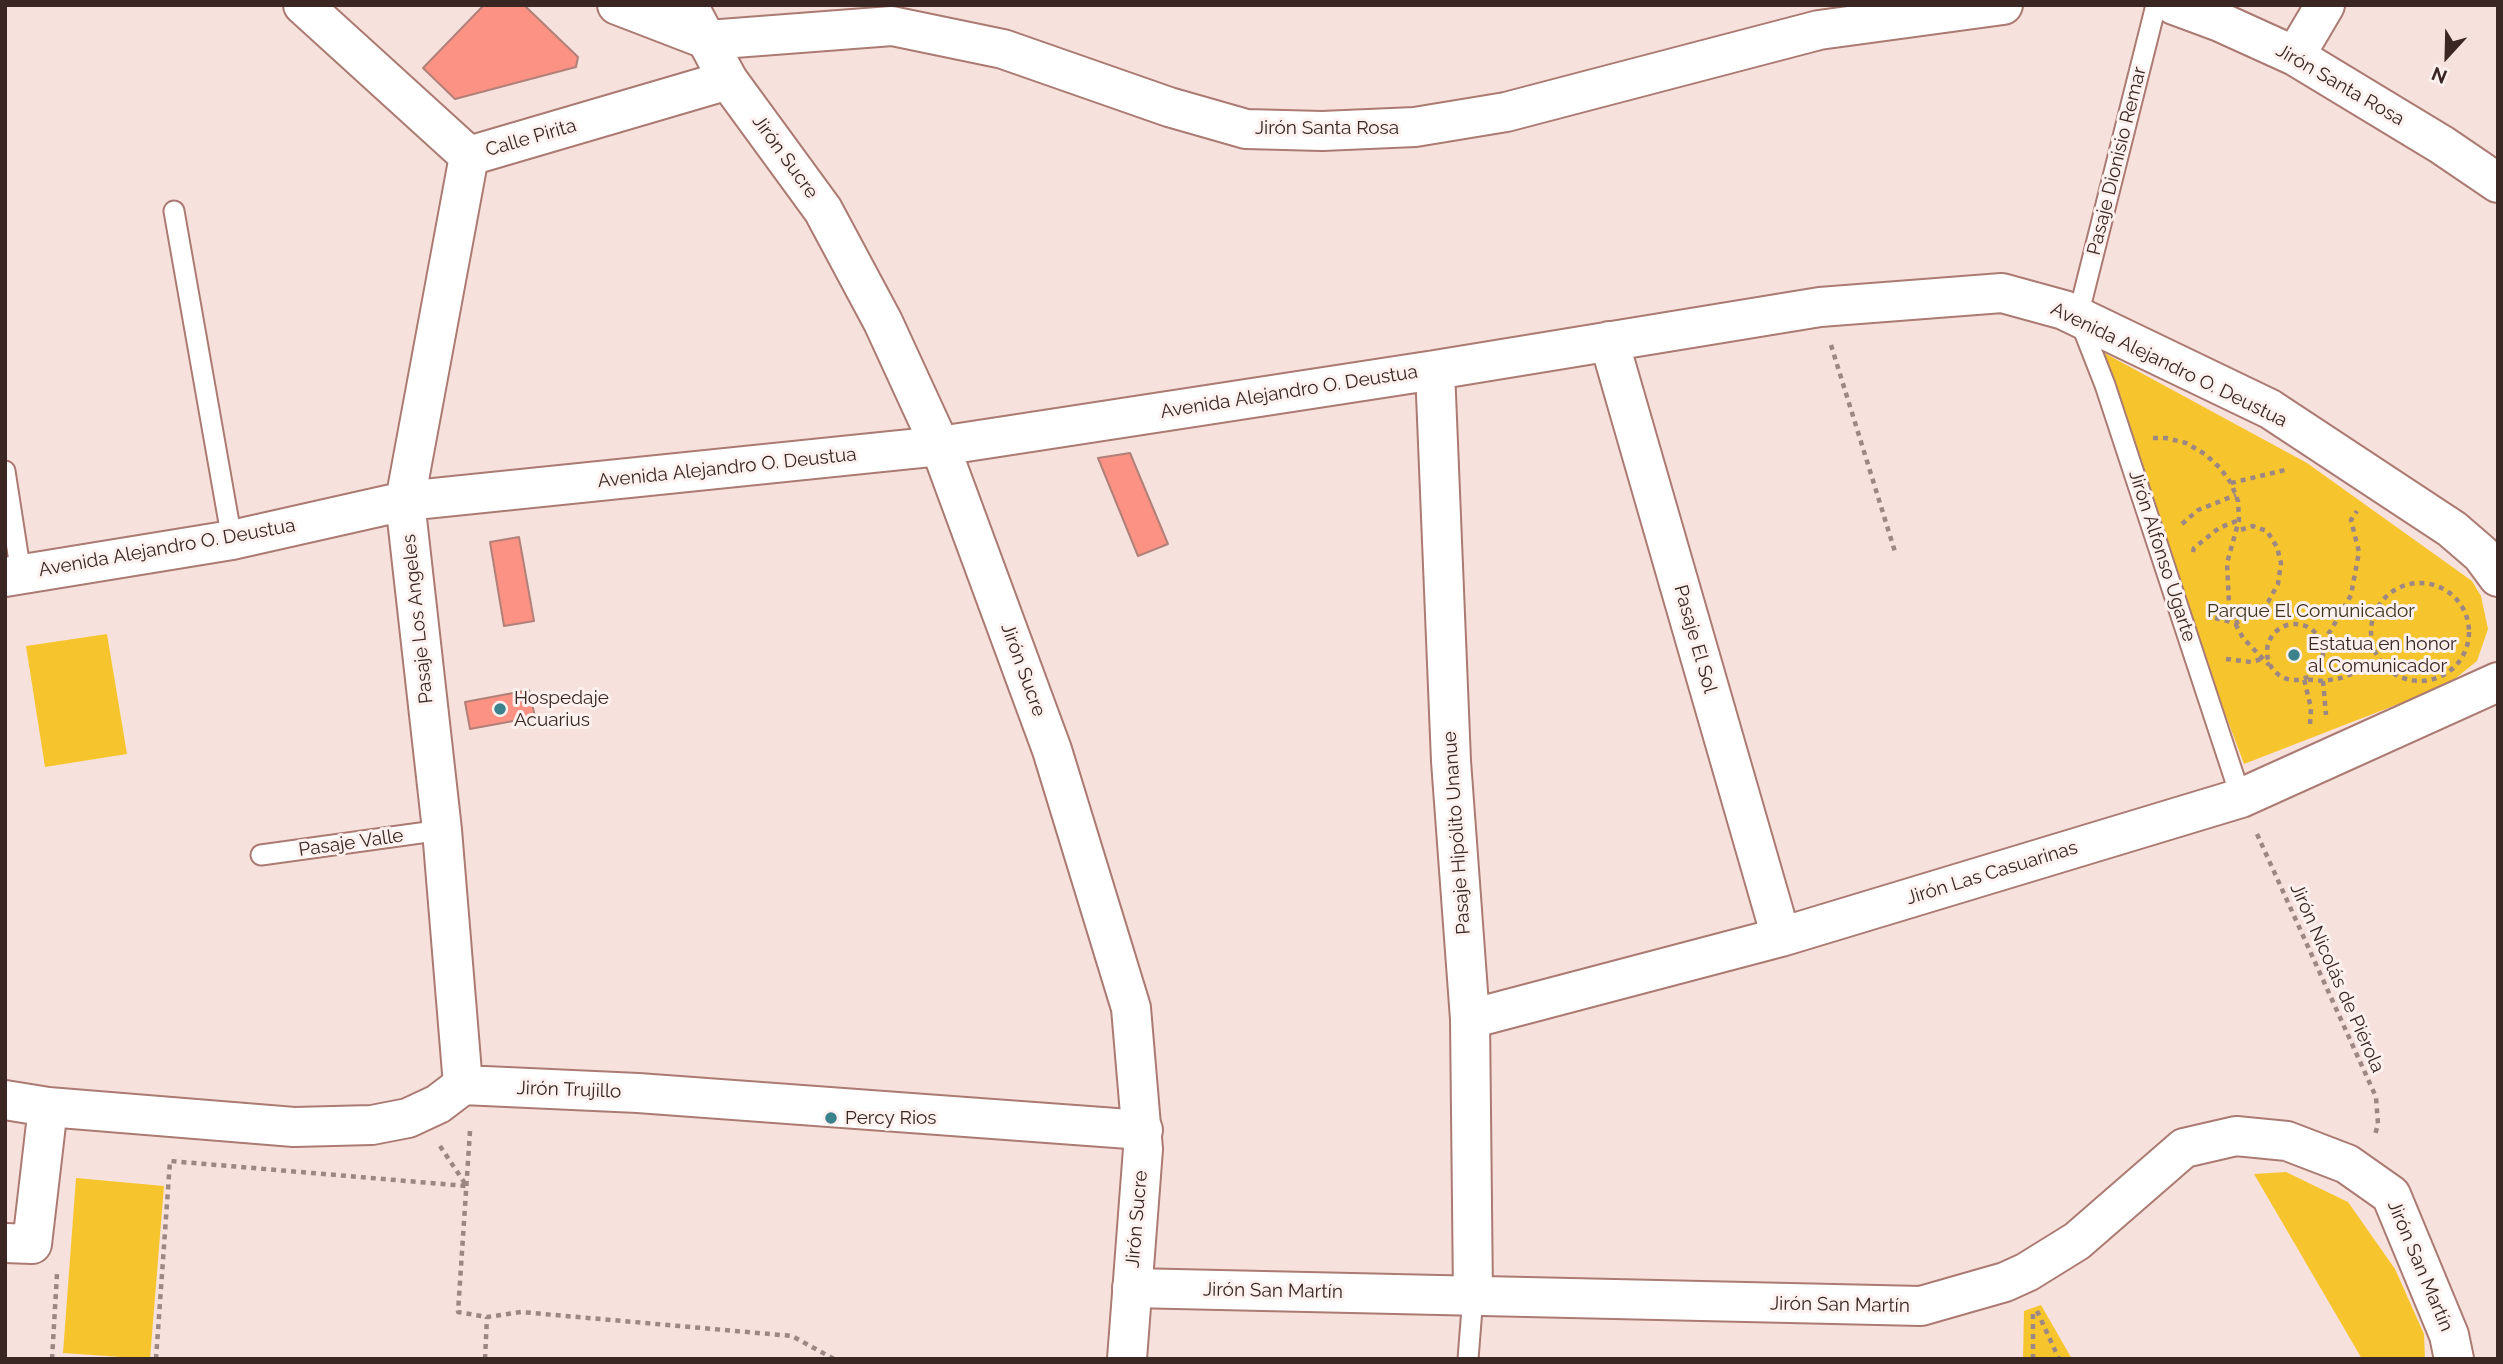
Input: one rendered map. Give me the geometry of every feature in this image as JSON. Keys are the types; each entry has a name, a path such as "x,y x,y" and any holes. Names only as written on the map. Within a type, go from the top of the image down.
{"street":[{"name":"Calle Pirita","path":"303,5 469,156 728,80"},
{"name":"Jirón Santa Rosa","path":"617,5 708,23 892,26 1003,49 1169,107 1246,129 1322,131 1415,127 1506,112 1819,30 2003,5"},
{"name":"Jirón Sucre","path":"688,5 708,23 728,80 823,210 883,322 940,446 1052,750 1131,1008 1143,1130 1127,1359"},
{"name":"Jirón Santa Rosa","path":"2174,5 2220,22 2295,56 2442,145 2498,183"},
{"path":"2295,56 2325,5"},
{"name":"Pasaje Los Angeles","path":"463,1086 442,830 405,501 469,156"},
{"name":"Avenida Alejandro O. Deustua","path":"13,575 232,540 405,501 940,446 1435,370 1820,307 2002,293 2078,316 2270,409 2452,529 2481,554 2498,577"},
{"name":"Pasaje El Sol","path":"1609,341 1780,937"},
{"name":"Pasaje Hipólito Unanue","path":"1435,370 1451,761 1470,1019 1473,1296"},
{"name":"Jirón Las Casuarinas","path":"1470,1019 1780,937 2241,798 2498,682"},
{"path":"5,1100 48,1107 295,1127 372,1125 408,1118 438,1104 463,1086"},
{"name":"Jirón Trujillo","path":"463,1086 638,1093 1143,1130"},
{"path":"19,1244 48,1107"},
{"name":"Jirón San Martín","path":"1132,1288 1921,1307 2005,1282 2027,1272 2077,1241 2184,1148 2236,1136 2287,1141 2347,1164 2391,1195 2449,1335 2454,1359"}],"lane":[{"name":"Pasaje Dionisio Remar","path":"2078,316 2156,5"},
{"path":"174,211 232,540"},
{"name":"Jirón Alfonso Ugarte","path":"2078,316 2105,385 2241,798"},
{"path":"5,471 13,575"},
{"name":"Pasaje Valle","path":"261,855 442,830"},
{"path":"1468,1359 1473,1296"}],"path":[{"path":"1820,307 1896,555"},
{"path":"2125,446 2148,438 2166,438 2186,443 2205,454 2231,483 2236,495 2239,520 2227,563 2230,604 2235,623 2243,638 2276,673 2284,678 2323,681 2350,676 2381,663"},
{"path":"2231,483 2285,470 2285,461"},
{"path":"2166,569 2171,543 2183,522 2198,510 2236,495"},
{"path":"2322,642 2351,595 2359,552 2351,520 2363,503"},
{"path":"2190,557 2194,548 2219,528 2239,520"},
{"path":"2209,616 2235,623 2253,616 2268,603 2278,583 2281,563 2277,547 2267,531 2253,526 2236,532"},
{"path":"2421,582 2436,585 2451,593 2462,604 2470,636 2466,653 2456,667 2442,677 2426,682 2409,681 2393,674 2381,663 2373,649 2370,633 2372,617 2379,603 2390,592 2421,582"},
{"path":"2269,665 2267,656 2270,639 2275,631 2283,626 2301,624 2317,633 2324,650 2322,660 2312,675 2304,679"},
{"path":"2304,679 2311,708 2310,733"},
{"path":"2323,681 2327,724"},
{"name":"Jirón Nicolás de Piérola","path":"2241,798 2376,1097 2378,1124 2366,1175"},
{"path":"471,1125 458,1312 487,1317 521,1312 792,1336 835,1359"},
{"path":"156,1359 170,1161 466,1186"},
{"path":"19,1244 59,1252 52,1359"},
{"path":"2033,1301 2059,1359"},
{"path":"485,1359 487,1317"}],"green space":[{"name":"Parque El Comunicador","path":"2097,349 2307,463 2472,581 2481,596 2488,629 2477,661 2451,682 2437,689 2244,764 2125,446"},
{"path":"107,634 127,754 45,767 26,646"},
{"path":"2286,1172 2348,1202 2395,1269 2424,1334 2425,1359 2362,1359 2254,1174"},
{"path":"76,1178 164,1186 150,1359 63,1353"},
{"path":"2041,1305 2072,1359 2023,1359 2024,1311"}],"building":[{"path":"484,5 524,5 578,57 576,67 455,99 423,68"},
{"path":"1130,453 1168,544 1138,556 1098,458"},
{"path":"519,537 534,621 504,626 490,542"},
{"name":"Hospedaje Acuarius","path":"529,690 535,717 470,729 465,702"}],"place":[{"name":"Estatua en honor al Comunicador","path":"2294,655"},
{"name":"Hospedaje Acuarius","path":"500,709"},
{"name":"Percy Rios","path":"831,1118"}]}
